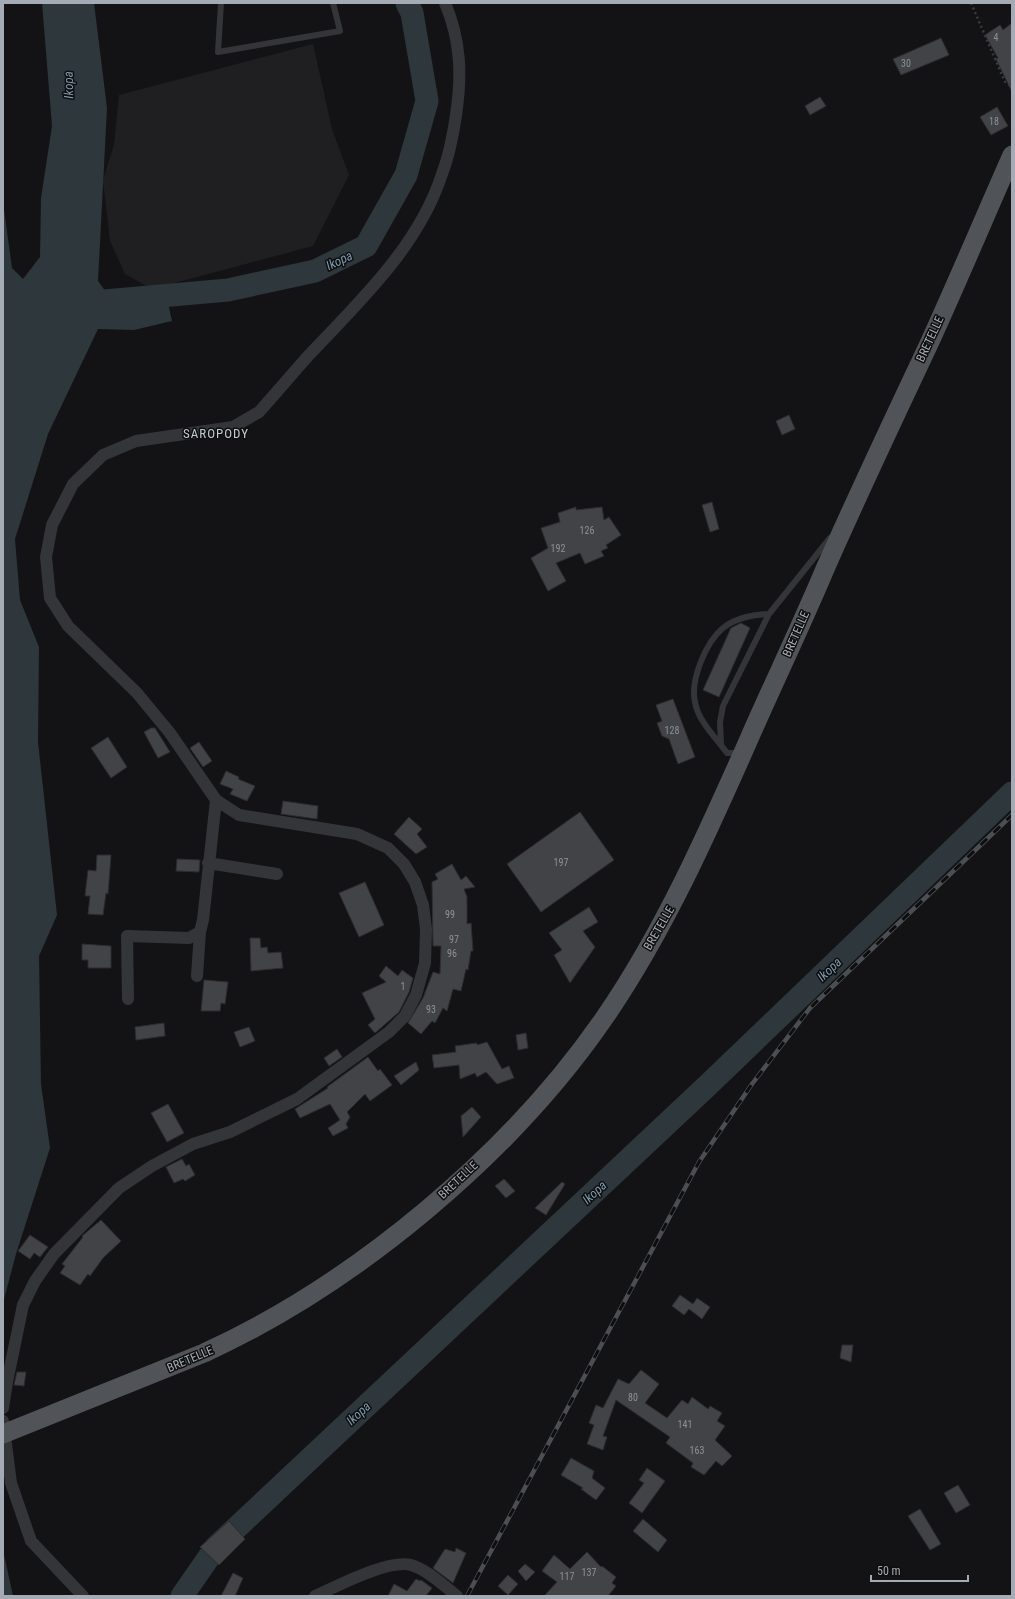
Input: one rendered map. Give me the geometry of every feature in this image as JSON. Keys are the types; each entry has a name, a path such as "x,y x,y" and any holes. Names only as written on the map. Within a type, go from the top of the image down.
{"main road":[{"name":"BRETELLE","path":"3,1430 204,1353 269,1320 306,1298 382,1246 409,1224 473,1167 526,1114 555,1081 606,1016 670,910 743,753 899,405 929,344 1012,155"}],"street":[{"path":"3,1408 23,1304 35,1281 54,1254 113,1194 152,1166 193,1144 230,1132 297,1099 389,1032 405,1016 416,995 425,963 426,929 423,905 415,882 399,858 388,848 357,834 240,815 216,800 170,733 137,693 68,626 50,598 46,557 52,525 73,484 103,455 136,441 233,427 259,412 386,273 430,204 442,174 454,127 459,96 459,51 451,18 445,3"},
{"path":"197,976 200,932 203,920 216,800"},
{"path":"208,863 277,874"},
{"path":"128,999 127,936 189,938 200,932"},
{"path":"3,1430 10,1483 31,1541 83,1596"},
{"path":"315,1596 376,1570 390,1566 411,1565 433,1578 457,1596"}],"lane":[{"path":"220,3 218,52 340,31 333,3"},
{"path":"721,745 720,722 723,706 769,614 850,513"},
{"path":"743,753 727,753 721,745 698,714 693,686 695,677 708,646 723,628 758,614 769,614"}],"path":[{"path":"971,3 1005,82 1012,87"}],"shaded area":[{"path":"313,44 332,129 349,175 313,246 152,289 125,274 110,241 103,180 114,145 119,95"}],"water":[{"path":"42,3 94,3 107,108 98,281 119,310 168,303 172,321 134,330 98,329 48,434 15,539 20,600 39,647 38,742 57,915 39,956 41,1084 50,1148 16,1254 3,1303 3,202 12,268 23,279 40,257 41,198 52,126"},
{"path":"3,1550 13,1596 3,1596"}],"building":[{"path":"1012,23 1012,92 996,59 998,58 985,35 1000,25 1003,30"},
{"path":"941,38 949,55 901,75 893,59"},
{"path":"820,97 826,106 810,115 805,106"},
{"path":"997,107 1008,126 991,135 980,117"},
{"path":"789,415 795,429 782,435 776,421"},
{"path":"712,502 719,529 710,532 702,505"},
{"path":"576,507 576,510 602,507 604,520 609,517 621,535 606,545 608,548 601,551 604,556 585,564 580,553 556,563 566,581 548,591 531,558 548,548 541,528 560,522 558,513"},
{"path":"741,623 750,628 719,697 703,690 731,628"},
{"path":"673,699 695,757 678,764 669,739 662,736 657,723 662,721 656,705"},
{"path":"151,728 155,728 170,752 158,758 144,732"},
{"path":"108,737 127,767 111,778 91,748"},
{"path":"199,742 212,761 203,767 190,748"},
{"path":"226,771 239,777 238,779 255,786 247,801 230,794 233,789 220,784"},
{"path":"283,801 318,806 317,819 281,814"},
{"path":"580,812 614,860 541,912 507,864"},
{"path":"409,817 422,829 417,834 427,847 416,854 394,834"},
{"path":"97,855 111,855 108,894 106,893 103,915 88,914 90,896 85,896 88,870 96,871"},
{"path":"177,859 200,860 199,872 176,871"},
{"path":"452,864 461,880 466,876 475,887 464,889 467,897 467,924 471,923 473,951 471,951 468,970 466,969 461,991 453,989 447,1011 443,1008 435,1023 432,1021 421,1034 408,1023 423,998 433,972 440,974 441,946 433,946 432,882 438,879 435,874"},
{"path":"365,882 384,925 359,937 339,893"},
{"path":"589,907 598,922 583,931 595,947 570,983 554,955 562,950 549,933"},
{"path":"250,938 260,938 261,948 267,947 268,953 281,952 283,968 251,971"},
{"path":"82,944 111,946 111,968 88,968 88,960 82,960"},
{"path":"386,966 398,976 402,970 413,978 409,992 399,1012 375,1033 368,1025 375,1019 362,993 386,982 379,976"},
{"path":"204,980 228,982 225,1004 221,1003 220,1011 201,1011"},
{"path":"164,1023 165,1036 136,1040 135,1027"},
{"path":"249,1027 255,1041 240,1047 234,1032"},
{"path":"526,1033 528,1048 518,1050 516,1035"},
{"path":"487,1042 502,1069 509,1066 514,1078 497,1084 486,1072 477,1077 475,1073 460,1079 459,1065 434,1068 432,1055 456,1052 455,1046 477,1043 477,1045"},
{"path":"337,1049 342,1057 329,1066 324,1058"},
{"path":"368,1057 378,1071 380,1069 392,1085 370,1101 365,1094 347,1112 350,1117 346,1124 348,1128 333,1136 328,1128 340,1120 330,1104 300,1118 295,1109 328,1088 327,1087"},
{"path":"416,1062 419,1070 401,1085 394,1076"},
{"path":"168,1104 184,1133 167,1142 151,1113"},
{"path":"472,1107 481,1117 463,1137 461,1116"},
{"path":"182,1159 186,1166 189,1164 195,1175 185,1181 183,1179 174,1183 166,1167"},
{"path":"504,1179 515,1191 506,1198 495,1186"},
{"path":"562,1182 565,1184 546,1215 535,1208"},
{"path":"101,1220 121,1241 103,1258 90,1276 88,1274 80,1285 60,1273 65,1266 62,1264 83,1237 82,1236"},
{"path":"30,1235 48,1247 40,1257 34,1253 30,1259 18,1251"},
{"path":"680,1295 693,1304 697,1298 710,1307 702,1319 689,1309 684,1315 672,1306"},
{"path":"842,1345 853,1345 851,1362 840,1358"},
{"path":"641,1370 659,1384 645,1403 667,1418 682,1400 688,1404 692,1397 708,1409 710,1406 722,1413 717,1421 725,1426 715,1440 732,1456 722,1466 716,1461 704,1475 691,1467 693,1463 666,1443 670,1437 616,1400 603,1436 607,1437 603,1450 587,1444 594,1425 589,1423 596,1405 603,1408 618,1379 629,1384"},
{"path":"17,1372 26,1372 24,1386 14,1385"},
{"path":"571,1458 594,1471 592,1478 605,1488 596,1500 581,1489 583,1488 561,1475"},
{"path":"647,1468 665,1481 642,1513 629,1503 644,1483 639,1480"},
{"path":"958,1485 970,1505 956,1513 944,1493"},
{"path":"920,1509 941,1544 930,1550 908,1516"},
{"path":"643,1519 667,1540 658,1552 633,1531"},
{"path":"229,1521 245,1539 219,1565 200,1547"},
{"path":"456,1548 466,1553 453,1583 433,1568 445,1549 455,1552"},
{"path":"587,1552 601,1567 602,1566 616,1577 612,1583 616,1586 608,1596 544,1596 557,1582 542,1571 554,1555 570,1569"},
{"path":"525,1564 535,1572 526,1581 518,1571"},
{"path":"233,1573 243,1578 235,1596 221,1596"},
{"path":"508,1575 518,1584 508,1595 498,1586"},
{"path":"416,1579 421,1580 432,1588 426,1596 388,1596 394,1584 407,1591"}],"waterway":[{"name":"Ikopa","path":"82,303 228,290 315,271 366,246 406,175 427,101 412,13 407,3"},
{"name":"Ikopa","path":"182,1596 216,1547 707,1086 1012,793"}],"railway":[{"path":"467,1596 699,1162 752,1084 810,1008 1012,815"}],"district":[{"name":"SAROPODY","path":"216,433"}]}
